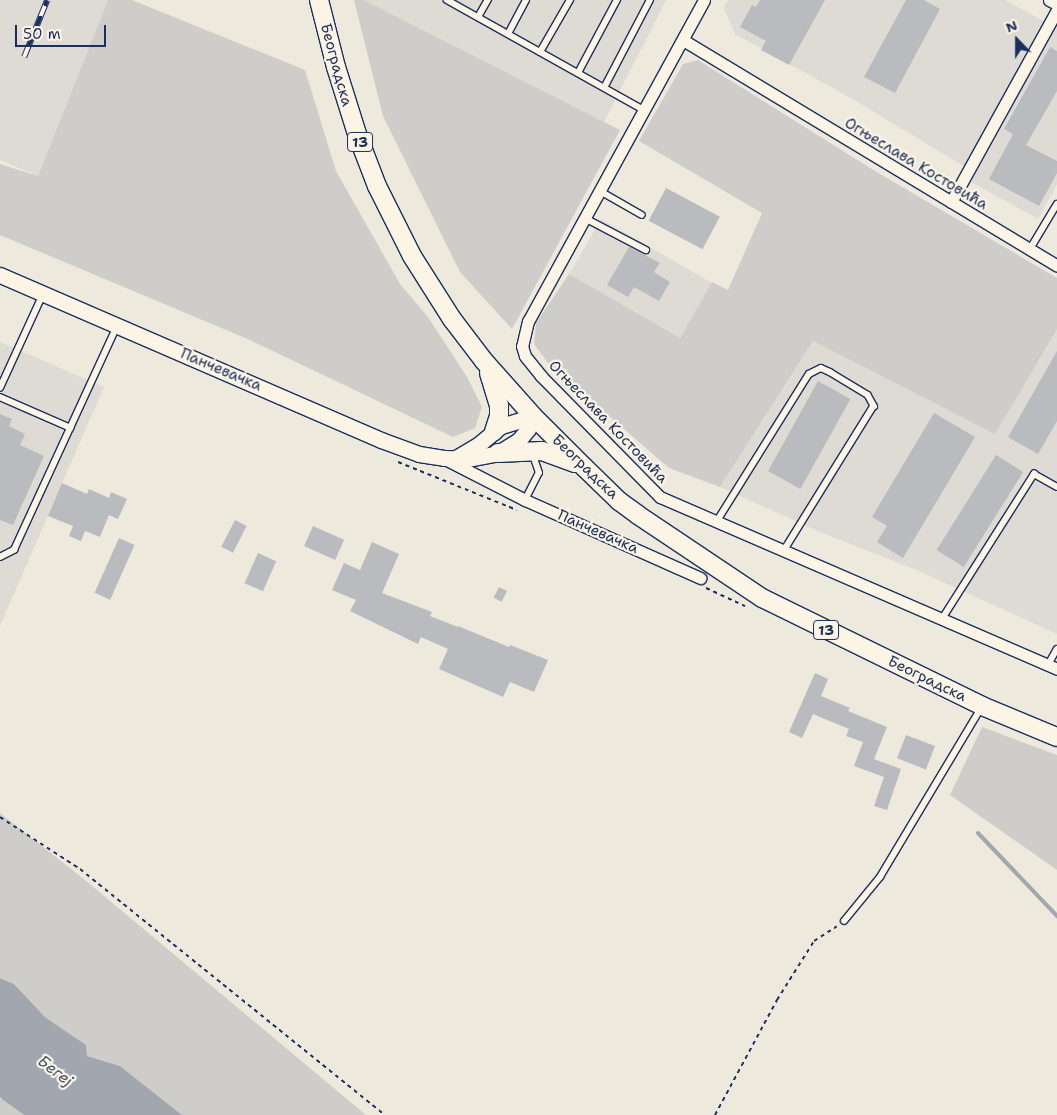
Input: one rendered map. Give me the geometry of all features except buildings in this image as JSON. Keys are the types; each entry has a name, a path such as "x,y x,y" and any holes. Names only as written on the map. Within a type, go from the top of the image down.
{"main road":[{"name":"Београдска","path":"319,0 345,98 357,134 385,202 423,275 484,362 533,416 584,467 619,501 638,515 741,585 788,612 982,706 1057,737"},
{"path":"484,362 497,394 499,405 499,416 494,431"},
{"path":"498,452 542,451 560,456 584,467"}],"street":[{"name":"Огњеслава Костовића","path":"704,0 528,321 522,346 525,356 541,376 660,498 1052,667"},
{"path":"1049,0 1057,4"},
{"path":"951,202 1057,10"},
{"name":"Огњеслава Костовића","path":"683,40 1057,266"},
{"name":"Панчевачка","path":"0,275 381,440 419,454 450,458 470,474 700,581"},
{"path":"450,458 478,445 494,431 508,423 533,416"},
{"path":"450,458 477,458 498,452 519,440 528,429 533,416"}],"lane":[{"path":"447,0 644,110"},
{"path":"478,18 488,0"},
{"path":"508,34 526,0"},
{"path":"540,52 570,0"},
{"path":"578,73 617,0"},
{"path":"604,88 650,0"},
{"path":"600,191 642,215"},
{"path":"1030,249 1057,204"},
{"path":"585,218 646,250"},
{"path":"0,388 43,294"},
{"path":"0,557 14,550 116,326"},
{"path":"716,523 809,374 820,368 830,372 868,395 874,406 784,553"},
{"path":"0,397 71,428"},
{"path":"526,500 539,473 535,458 528,450"},
{"path":"942,619 1034,474 1057,487"},
{"path":"1052,667 1057,649"},
{"path":"844,921 880,877 982,706"}],"path":[{"path":"393,460 519,511"},
{"path":"700,581 748,607"},
{"path":"0,817 80,869 385,1115"},
{"path":"715,1115 777,1000 814,941 844,921"}],"shaded area":[{"path":"0,0 108,0 38,176 0,160"},
{"path":"108,0 132,0 305,70 336,171 400,284 428,317 467,377 482,407 475,428 453,437 250,340 0,235 0,164 38,176"},
{"path":"354,0 364,0 620,130 512,329 460,272 383,116"},
{"path":"364,0 666,0 604,122"},
{"path":"728,0 1005,0 1045,22 965,167 849,97 735,34 724,8"},
{"path":"1057,26 1057,184 1038,219 971,182"},
{"path":"698,60 875,171 1057,278 1057,329 995,434 813,341 720,487 669,468 548,363 534,344 536,323 569,274 680,338 712,282 728,290 762,213 639,141 683,64"},
{"path":"601,219 712,283 680,338 569,274"},
{"path":"1057,328 1057,634 914,569 820,532 720,487 813,341 994,433"},
{"path":"0,342 104,387 0,626"},
{"path":"982,727 1057,755 1057,870 950,795"},
{"path":"0,813 85,880 366,1115 182,1115 120,1066 87,1056 86,1045 45,1017 14,984 0,978"},
{"path":"0,1097 3,1100 24,1115 0,1115"}],"water":[{"name":"Бегеј","path":"0,978 14,984 45,1017 86,1045 87,1056 120,1066 182,1115 24,1115 3,1100 0,1097"}],"waterway":[{"path":"978,833 1057,916"}],"railway":[{"path":"24,57 47,0"}]}
